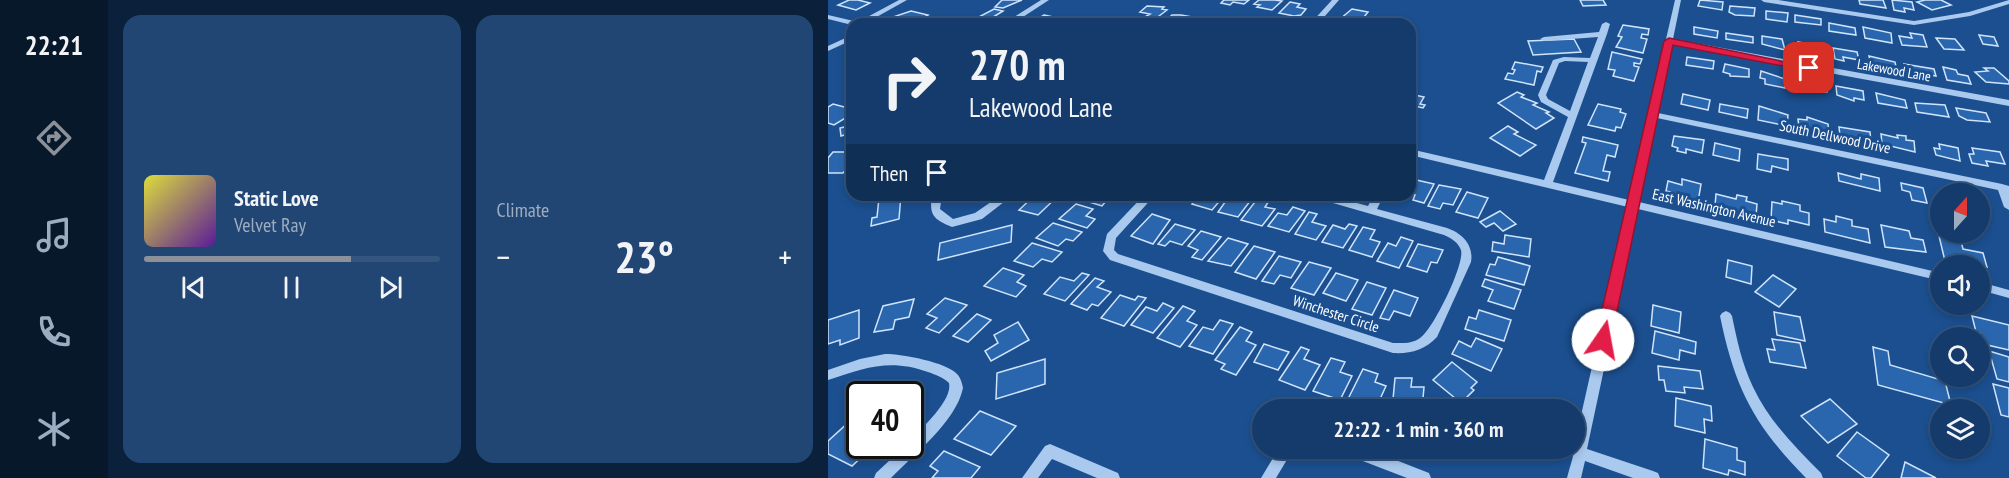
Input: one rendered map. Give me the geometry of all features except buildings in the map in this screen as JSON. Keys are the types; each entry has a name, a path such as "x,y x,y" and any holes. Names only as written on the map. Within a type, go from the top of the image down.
{"street":[{"path":"870,18 904,0"},
{"path":"1017,18 1046,0"},
{"path":"1320,18 1336,0"},
{"path":"1585,425 1678,0"},
{"path":"1764,0 1914,23 1971,14 2009,2"},
{"path":"828,17 846,21"},
{"path":"1547,184 1606,24"},
{"path":"1544,39 1603,34"},
{"path":"828,49 846,40"},
{"name":"Lakewood Lane","path":"1669,41 2009,103"},
{"path":"1573,116 1544,100 1542,95 1556,62 1564,59 1593,60"},
{"name":"South Dellwood Drive","path":"1654,114 2006,188"},
{"name":"East Washington Avenue","path":"1416,153 1930,274"},
{"path":"2006,188 2009,207"},
{"path":"937,201 935,210 952,223 978,216 999,201"},
{"name":"Winchester Circle","path":"1144,201 1111,237 1108,251 1114,257 1393,348 1426,343 1433,334 1463,270 1466,251 1461,240 1447,232 1337,201"},
{"path":"1371,210 1376,201"},
{"path":"1990,289 2009,294"},
{"path":"1726,316 1733,356 1753,404 1780,443 1816,478"},
{"path":"828,375 869,361 897,358 911,359 950,375 955,380 957,390 946,410 881,478"},
{"path":"1029,478 1050,451 1113,478"},
{"path":"1585,455 1653,478"},
{"path":"1268,478 1280,459"},
{"path":"1375,459 1424,478"},
{"path":"1574,478 1578,459"}],"route":[{"path":"1603,340 1669,41 1809,68"}]}
